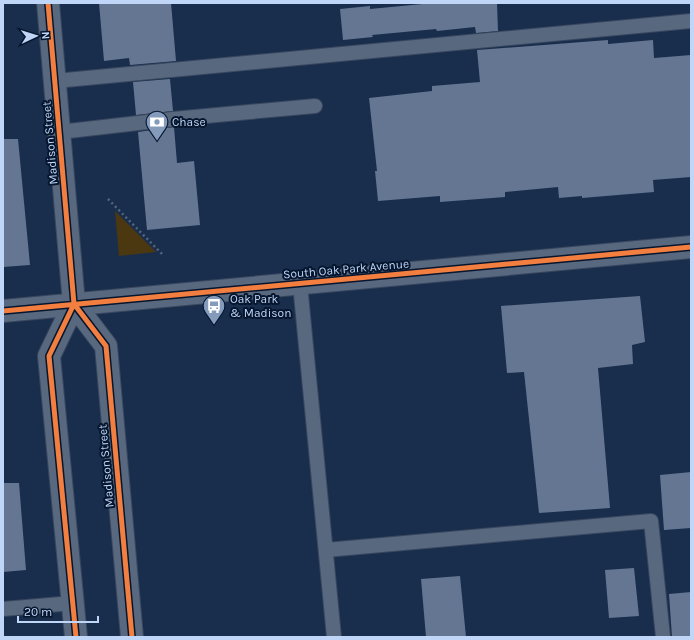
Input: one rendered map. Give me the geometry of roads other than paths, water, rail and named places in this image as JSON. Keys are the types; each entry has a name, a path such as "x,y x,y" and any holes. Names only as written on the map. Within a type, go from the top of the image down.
{"main road":[{"name":"Madison Street","path":"48,3 74,304 106,346 132,637"},
{"name":"South Oak Park Avenue","path":"3,311 691,247"},
{"path":"74,304 49,356 76,637"}],"lane":[{"path":"55,81 691,21"},
{"path":"60,132 173,118 315,106"},
{"path":"300,284 334,637"},
{"path":"326,550 651,521 663,637"},
{"path":"3,609 73,603"}],"place":[{"name":"Chase","path":"157,142"},
{"name":"Oak Park & Madison","path":"214,326"}]}
